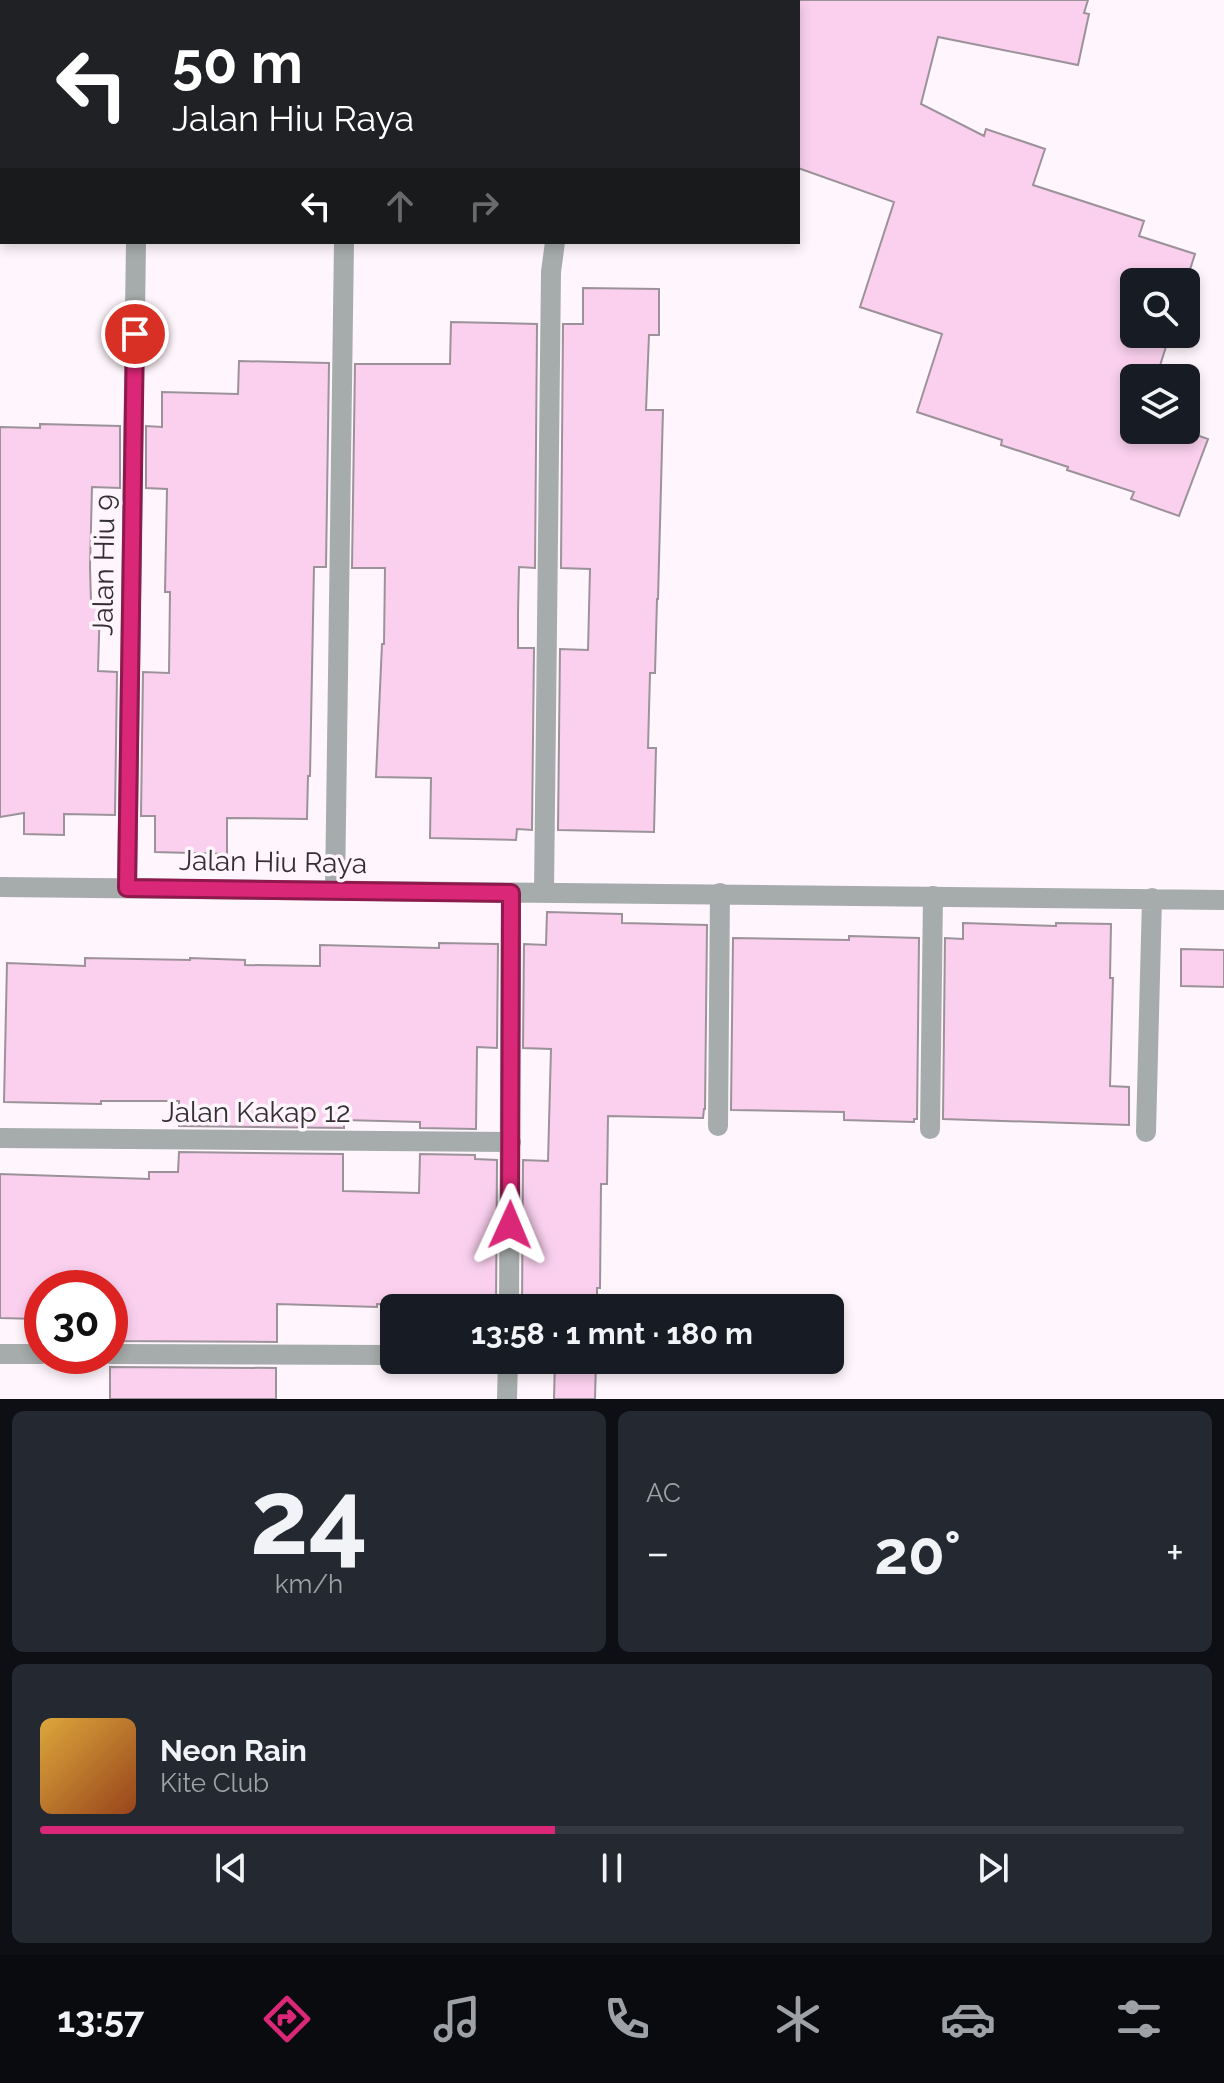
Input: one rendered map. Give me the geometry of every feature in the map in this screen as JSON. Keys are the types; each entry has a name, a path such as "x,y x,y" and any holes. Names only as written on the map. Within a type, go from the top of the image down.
{"street":[{"name":"Jalan Hiu 9","path":"127,888 136,244"},
{"path":"335,891 344,244"},
{"path":"544,892 551,272 555,244"},
{"name":"Jalan Hiu Raya","path":"0,887 1224,900"},
{"path":"509,1294 511,893"},
{"path":"718,1126 720,893"},
{"path":"930,1129 933,896"},
{"path":"1146,1132 1152,898"},
{"name":"Jalan Kakap 12","path":"0,1138 511,1142"},
{"path":"0,1354 24,1354"},
{"path":"128,1354 380,1355"},
{"path":"507,1399 508,1374"}],"building":[{"path":"800,0 1088,0 1084,13 1089,14 1078,65 938,37 921,104 984,136 986,129 1045,149 1033,185 1144,221 1139,236 1195,254 1190,268 1120,268 1120,348 1166,348 1161,364 1120,364 1120,444 1200,444 1200,436 1208,439 1179,516 1131,499 1134,492 1001,445 1002,440 917,412 942,334 860,307 894,202 800,169"},
{"path":"583,288 659,289 659,335 649,335 646,410 663,410 655,673 650,673 648,748 656,748 654,832 558,830 560,649 588,650 590,569 561,568 563,324 583,324"},
{"path":"451,322 537,324 535,568 519,567 518,612 518,648 534,648 532,830 517,829 516,840 430,838 431,778 376,777 385,568 352,568 355,364 450,364"},
{"path":"239,361 329,363 326,567 314,567 307,819 227,818 227,854 155,852 155,816 141,816 143,672 169,673 170,592 165,592 167,489 146,488 146,426 162,427 162,392 238,394"},
{"path":"40,424 120,426 120,488 92,487 90,567 91,602 100,602 98,671 117,672 115,815 64,814 64,835 24,834 24,813 0,817 0,427 40,428"},
{"path":"547,912 622,914 622,923 707,925 703,1118 608,1116 607,1184 601,1184 600,1288 597,1288 597,1294 522,1294 523,1160 548,1161 551,1049 523,1048 524,944 546,945"},
{"path":"963,923 1111,924 1110,1086 1129,1087 1129,1125 943,1119 945,938 963,939"},
{"path":"849,936 919,938 917,1119 914,1122 844,1120 844,1112 731,1110 733,938 849,940"},
{"path":"439,943 498,944 497,1048 477,1047 476,1129 420,1128 420,1122 344,1120 344,1128 179,1126 179,1101 101,1101 101,1104 4,1102 7,963 85,966 85,958 190,958 245,960 245,965 320,966 320,945 439,948"},
{"path":"1181,949 1224,950 1224,987 1181,986"},
{"path":"179,1152 343,1154 343,1191 419,1193 420,1154 475,1155 475,1159 497,1160 496,1294 380,1294 377,1307 277,1304 277,1342 128,1341 128,1270 24,1270 24,1319 0,1318 0,1174 149,1179 149,1172 178,1172"},
{"path":"128,1367 276,1368 276,1399 110,1399 110,1374 128,1374"},
{"path":"555,1374 596,1374 595,1399 554,1399"}],"route":[{"path":"135,334 127,888 511,893 510,1225"}]}
